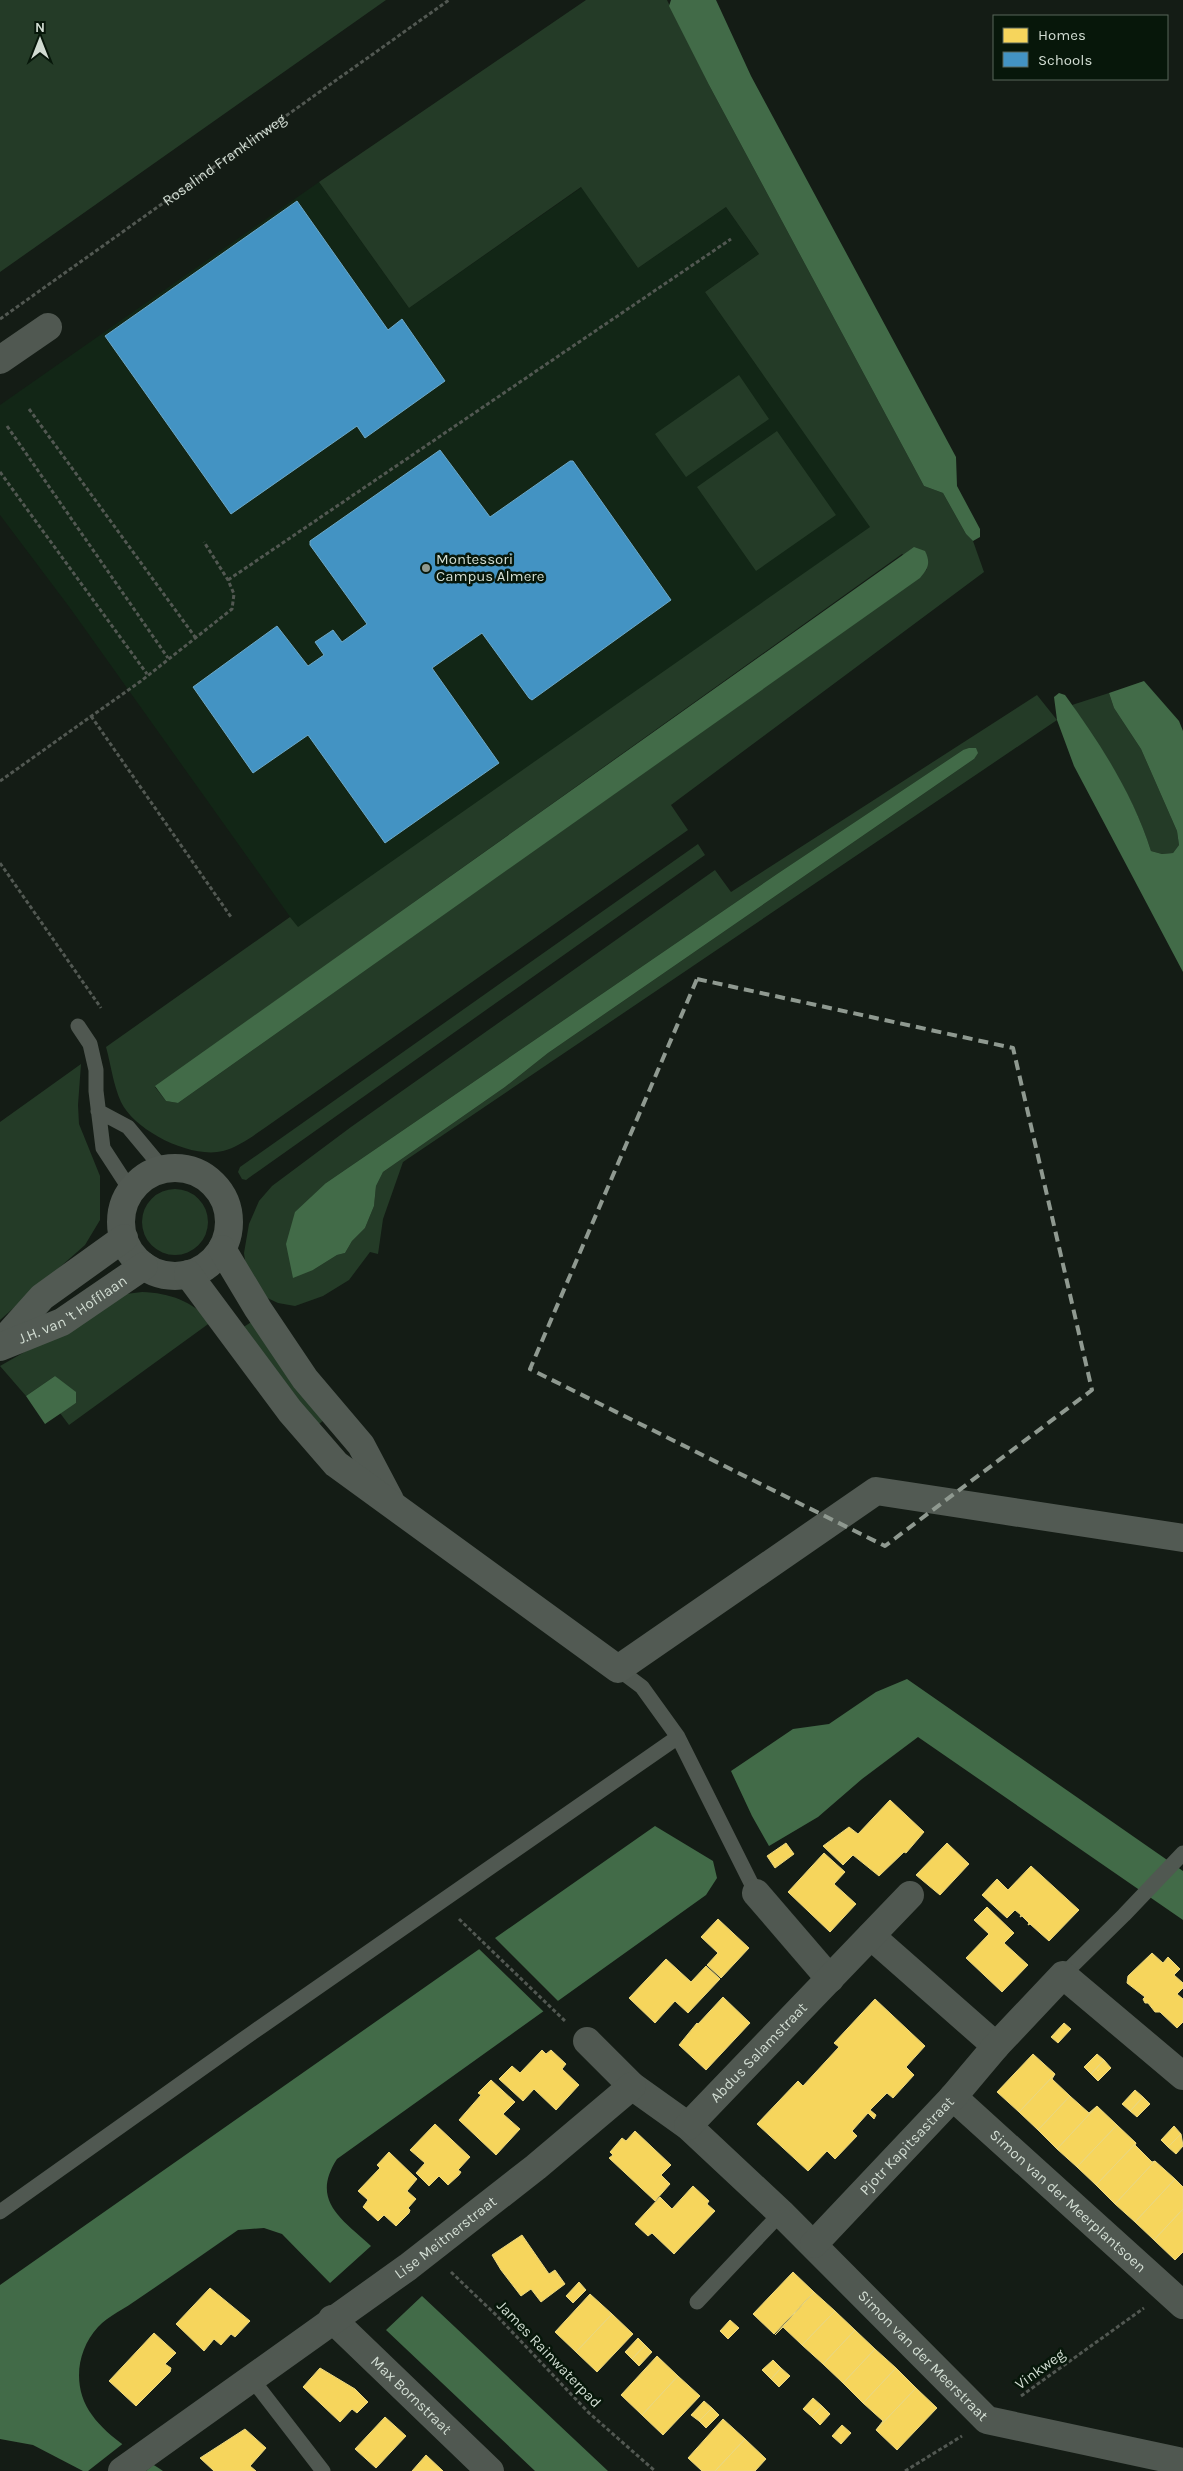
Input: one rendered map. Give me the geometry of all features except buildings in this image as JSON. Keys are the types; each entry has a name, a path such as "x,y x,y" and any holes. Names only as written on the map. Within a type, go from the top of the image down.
{"street":[{"path":"0,360 48,327"},
{"path":"179,1168 194,1171 208,1178 217,1187 228,1209 229,1230 222,1249 202,1269 188,1274 173,1276 157,1273 144,1266 132,1253 124,1238 122,1214 130,1191 150,1173 163,1169 179,1168"},
{"name":"J.H. van 't Hofflaan","path":"0,1346 42,1297 124,1238"},
{"path":"222,1249 258,1309 305,1379 361,1445 393,1506"},
{"name":"J.H. van 't Hofflaan","path":"0,1346 62,1322 144,1266"},
{"path":"188,1274 290,1411 330,1457 393,1506 618,1669 876,1491 1183,1538"},
{"path":"756,1894 830,1978"},
{"name":"Abdus Salamstraat","path":"688,2126 910,1894"},
{"path":"871,1936 996,2046"},
{"path":"1063,1975 1183,2076"},
{"name":"Pjotr Kapitsastraat","path":"814,2244 953,2097 996,2046 1063,1975"},
{"name":"Simon van der Meerstraat","path":"578,2034 632,2086 688,2126 814,2244 988,2420 1140,2462 1183,2462"},
{"name":"Lise Meitnerstraat","path":"122,2471 252,2379 332,2319 408,2267 536,2167 632,2086"},
{"name":"Simon van der Meerplantsoen","path":"953,2097 1176,2297"},
{"name":"Max Bornstraat","path":"332,2319 490,2471"}],"lane":[{"path":"78,1026 90,1044 96,1070 98,1111 103,1148 130,1191"},
{"path":"98,1111 128,1127 163,1169"},
{"path":"618,1669 642,1687 678,1737 756,1894"},
{"path":"0,2212 252,2033 678,1737"},
{"path":"1063,1975 1183,1853"},
{"path":"697,2302 781,2213"},
{"path":"252,2379 323,2471"}],"path":[{"name":"Rosalind Franklinweg","path":"0,319 449,0"},
{"path":"228,580 731,239"},
{"path":"29,409 195,637"},
{"path":"7,426 168,658"},
{"path":"0,472 147,674"},
{"path":"0,781 91,716 232,609 234,594 228,580 204,542"},
{"path":"91,716 232,917"},
{"path":"0,863 101,1008"},
{"path":"476,1934 578,2034"},
{"name":"James Rainwaterpad","path":"429,2250 497,2316 588,2412 655,2471"},
{"name":"Vinkweg","path":"905,2471 988,2420 1176,2297"}],"highlighted area":[{"path":"697,979 1013,1048 1092,1390 885,1546 530,1369"}],"shaded area":[{"path":"0,0 386,0 0,272"},
{"path":"586,0 667,0 709,85 924,486 943,493 966,534 973,541 984,572 671,805 688,830 251,1137 223,1151 196,1151 180,1147 165,1140 138,1123 128,1113 118,1095 106,1047 290,917 298,927 870,527 705,292 759,254 726,207 638,268 581,187 409,308 319,182","holes":["902,554 927,569 919,578 178,1103 166,1101 155,1087"]},
{"path":"671,0 716,0 751,76 956,457 957,486 980,529 980,537 973,541 966,534 943,493 924,486 709,85 669,6"},
{"name":"Montessori Campus Almere","path":"319,182 409,308 582,187 638,268 726,207 759,254 705,292 871,527 298,928 70,608 0,515 0,405"},
{"path":"739,375 769,419 686,477 655,434"},
{"path":"777,431 836,515 756,571 697,487"},
{"path":"914,547 925,551 928,559 927,569 920,578 178,1103 166,1101 155,1086"},
{"path":"1144,681 1179,721 1183,731 1183,972 1074,766 1057,720 1054,697 1059,693 1065,695 1103,750 1135,809 1151,851 1162,854 1173,853 1179,845 1177,831 1141,749 1114,708 1109,693"},
{"path":"1109,693 1114,708 1141,749 1177,831 1179,845 1173,853 1162,854 1151,851 1127,793 1072,705"},
{"path":"1037,695 1057,720 403,1162 383,1219 378,1254 370,1252 349,1280 323,1296 295,1306 278,1303 259,1294 246,1268 244,1253 249,1224 259,1201 272,1186 351,1127 715,870 731,892","holes":["963,750 974,759 548,1053 505,1087 383,1172 376,1186 374,1206 365,1228 352,1241 345,1253 337,1255 313,1270 326,1183 777,874"]},
{"path":"976,748 978,753 974,759 548,1053 505,1087 383,1172 376,1186 374,1206 365,1228 352,1241 345,1253 337,1255 313,1270 293,1278 286,1244 295,1212 326,1183 777,874 963,750"},
{"path":"698,844 705,855 246,1180 242,1179 238,1172 240,1167"},
{"path":"81,1064 78,1105 79,1124 100,1176 100,1220 85,1245 0,1320 0,1122"},
{"path":"169,1189 181,1189 193,1194 203,1204 208,1216 206,1235 193,1250 181,1255 169,1255 157,1250 147,1240 142,1228 142,1216 147,1204 157,1194"},
{"path":"142,1292 171,1296 196,1309 211,1322 69,1425 60,1413 76,1403 55,1376 26,1396 0,1366 126,1294"},
{"path":"253,1321 324,1420 314,1428 242,1328"},
{"path":"55,1376 76,1392 76,1403 45,1424 26,1396"},
{"path":"907,1679 1183,1871 1183,1920 918,1737 862,1779 818,1817 769,1846 752,1816 731,1771 793,1729 829,1724 876,1692"},
{"path":"655,1826 713,1861 717,1878 706,1895 337,2159 330,2174 327,2187 328,2198 340,2218 371,2246 330,2283 282,2234 264,2228 238,2230 98,2327 85,2347 81,2358 79,2382 81,2393 92,2415 99,2424 125,2446 163,2471 83,2471 33,2445 0,2439 0,2285"},
{"path":"422,2296 608,2471 535,2471 386,2330"}],"pier":[{"path":"493,1936 560,2003 545,2013 477,1947"},
{"path":"125,2442 156,2463 146,2471 88,2471"}],"place":[{"name":"Montessori Campus Almere","path":"426,568"}]}
